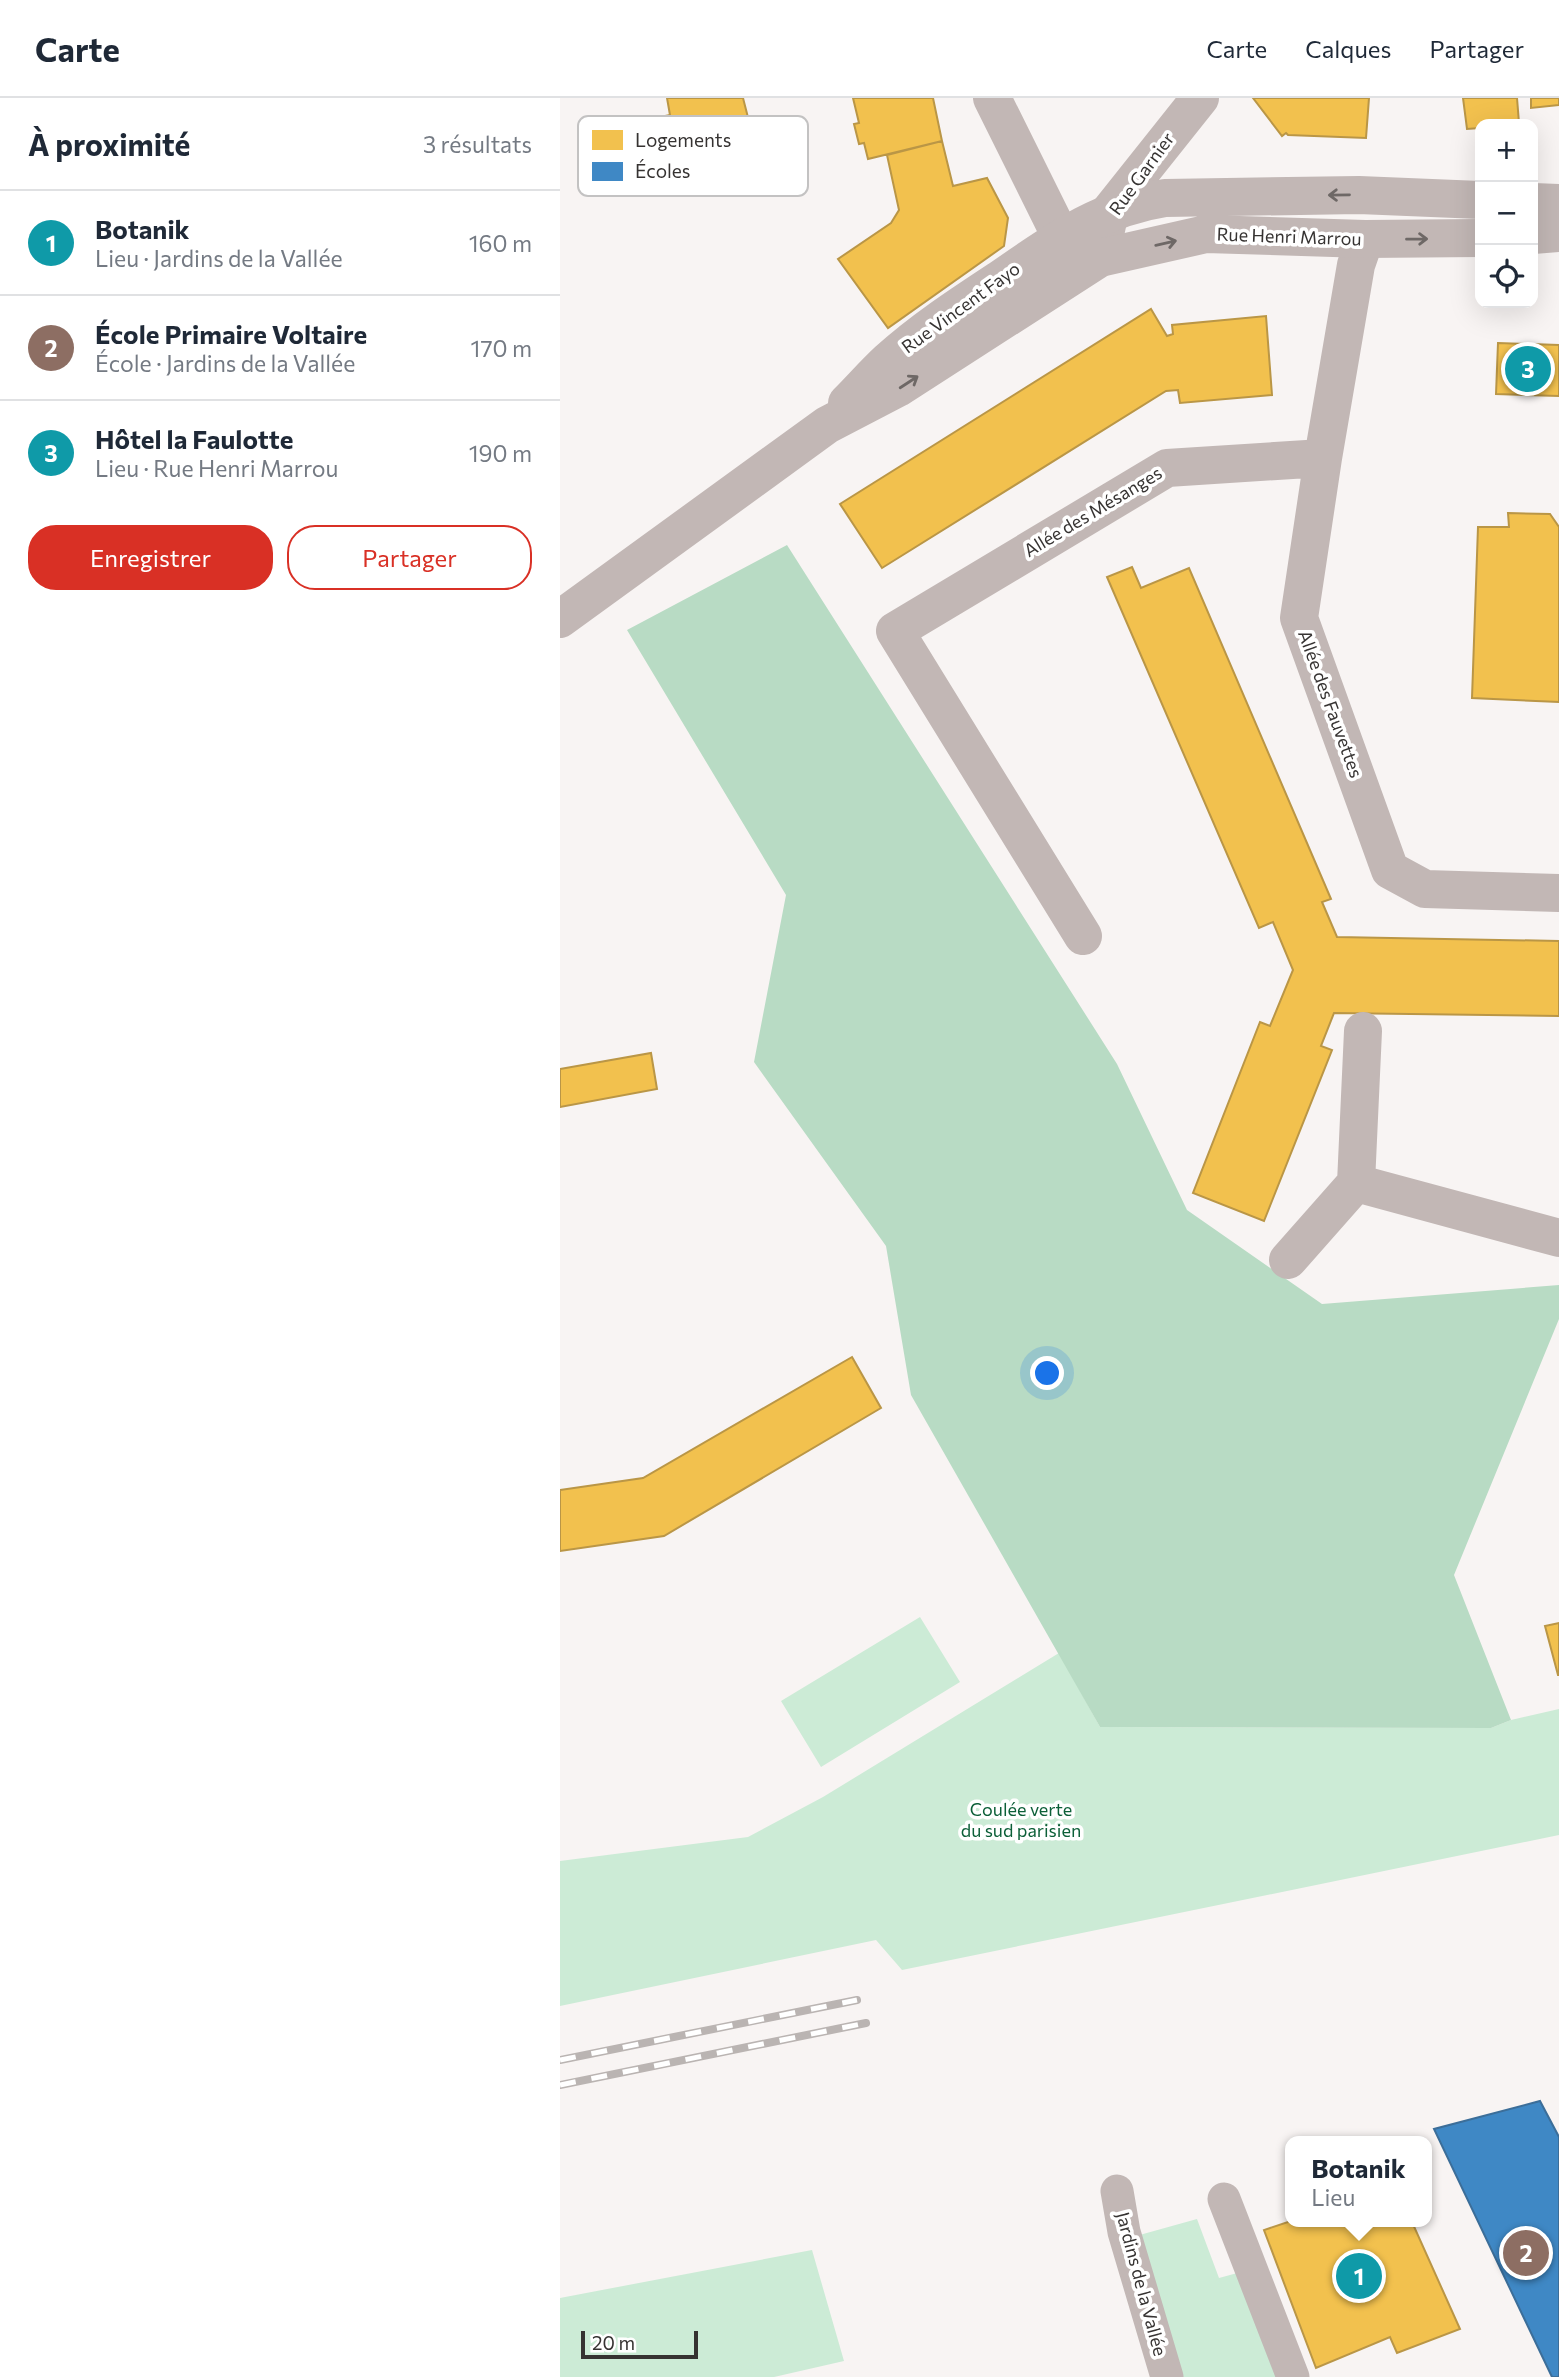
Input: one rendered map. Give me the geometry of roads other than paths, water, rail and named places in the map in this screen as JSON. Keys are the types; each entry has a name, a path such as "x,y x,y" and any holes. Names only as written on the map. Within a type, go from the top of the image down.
{"street":[{"path":"992,98 1062,237 1100,258"},
{"name":"Rue Garnier","path":"1100,258 1110,211 1199,98"},
{"path":"1110,211 1137,202 1165,198 1359,195 1475,200"},
{"path":"1538,202 1559,203"},
{"name":"Rue Vincent Fayo","path":"827,425 889,360 972,298 1062,237 1110,211"},
{"path":"1538,235 1559,233"},
{"name":"Rue Henri Marrou","path":"1100,258 1206,234 1365,239 1475,238"},
{"name":"Allée des Fauvettes","path":"1365,239 1356,265 1299,618 1390,870 1424,889 1559,893"},
{"name":"Rue Vincent Fayo","path":"560,619 827,425 898,388 1100,258"},
{"name":"Allée des Mésanges","path":"1083,936 895,631 1167,468 1323,458"},
{"path":"1287,1260 1356,1183 1363,1031"},
{"path":"1356,1183 1559,1238"},
{"name":"Jardins de la Vallée","path":"1116,2191 1124,2232 1167,2377"},
{"path":"1224,2199 1293,2377"}],"railway":[{"path":"560,2060 857,2000"},
{"path":"560,2085 866,2023"}],"place":[{"name":"Hôtel la Faulotte","path":"1528,369"},
{"name":"École Primaire Voltaire","path":"1526,2253"},
{"name":"Botanik","path":"1359,2276"}],"park label":[{"name":"Coulée verte du sud parisien","path":"1021,1820"}]}
